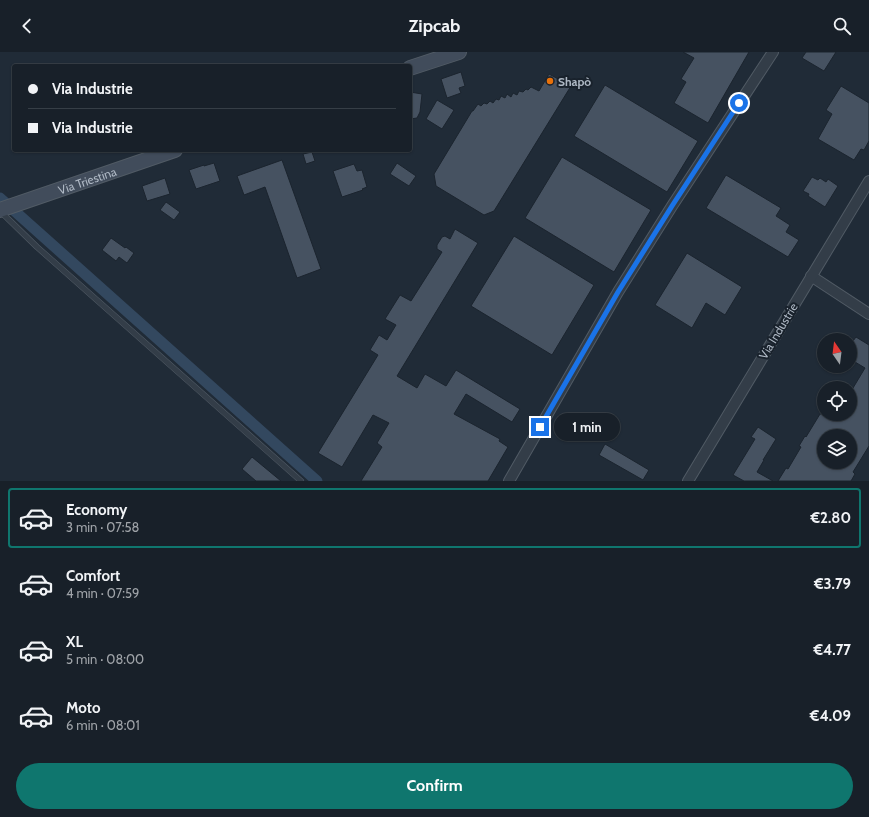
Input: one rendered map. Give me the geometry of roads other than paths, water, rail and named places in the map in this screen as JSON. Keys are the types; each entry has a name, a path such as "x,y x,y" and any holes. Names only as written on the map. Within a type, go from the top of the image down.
{"main road":[{"path":"412,67 458,52"},
{"name":"Via Triestina","path":"2,210 169,152"}],"street":[{"path":"509,481 618,292 672,206 773,52"},
{"name":"Via Industrie","path":"688,481 869,181"},
{"path":"811,276 869,314"}],"lane":[{"path":"2,210 37,247 301,481"}],"waterway":[{"path":"0,198 317,481"}],"place":[{"name":"Shapò","path":"550,81"}]}
